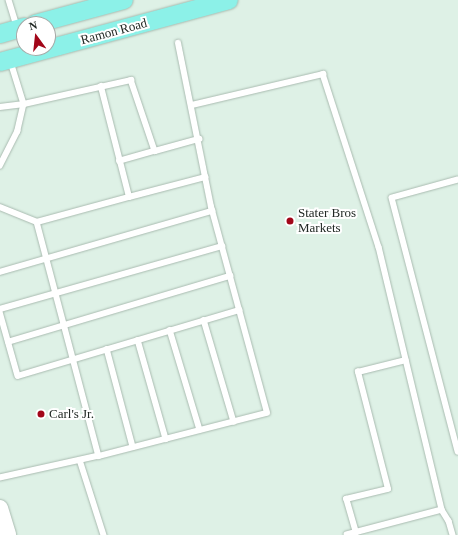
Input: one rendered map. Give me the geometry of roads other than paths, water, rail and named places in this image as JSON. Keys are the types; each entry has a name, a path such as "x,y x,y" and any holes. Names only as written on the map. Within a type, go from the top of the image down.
{"main road":[{"path":"56,18 124,0"},
{"name":"Ramon Road","path":"5,61 229,0"},
{"path":"0,34 16,29"},
{"path":"0,508 8,535"}],"lane":[{"path":"9,0 16,16"},
{"path":"0,478 100,456 267,414 212,211 199,139 178,43"},
{"path":"0,166 2,159 12,143 20,124 24,104 5,61"},
{"path":"192,105 323,74 379,247 442,510 449,521 453,535"},
{"path":"0,107 24,104 131,80 154,151"},
{"path":"101,87 129,197"},
{"path":"119,161 199,139"},
{"path":"5,140 12,143"},
{"path":"0,207 37,222 206,177"},
{"path":"458,180 392,198 458,452"},
{"path":"0,272 212,211"},
{"path":"37,222 100,456"},
{"path":"222,246 0,310 8,342 18,376 240,310"},
{"path":"8,342 230,276"},
{"path":"204,320 234,422"},
{"path":"170,330 200,430"},
{"path":"138,340 166,439"},
{"path":"106,349 134,447"},
{"path":"356,533 346,499 388,489 358,372 406,360"},
{"path":"80,460 104,535"},
{"path":"346,535 442,510"}],"place":[{"name":"Stater Bros Markets","path":"290,221"},
{"name":"Carl's Jr.","path":"41,414"}]}
